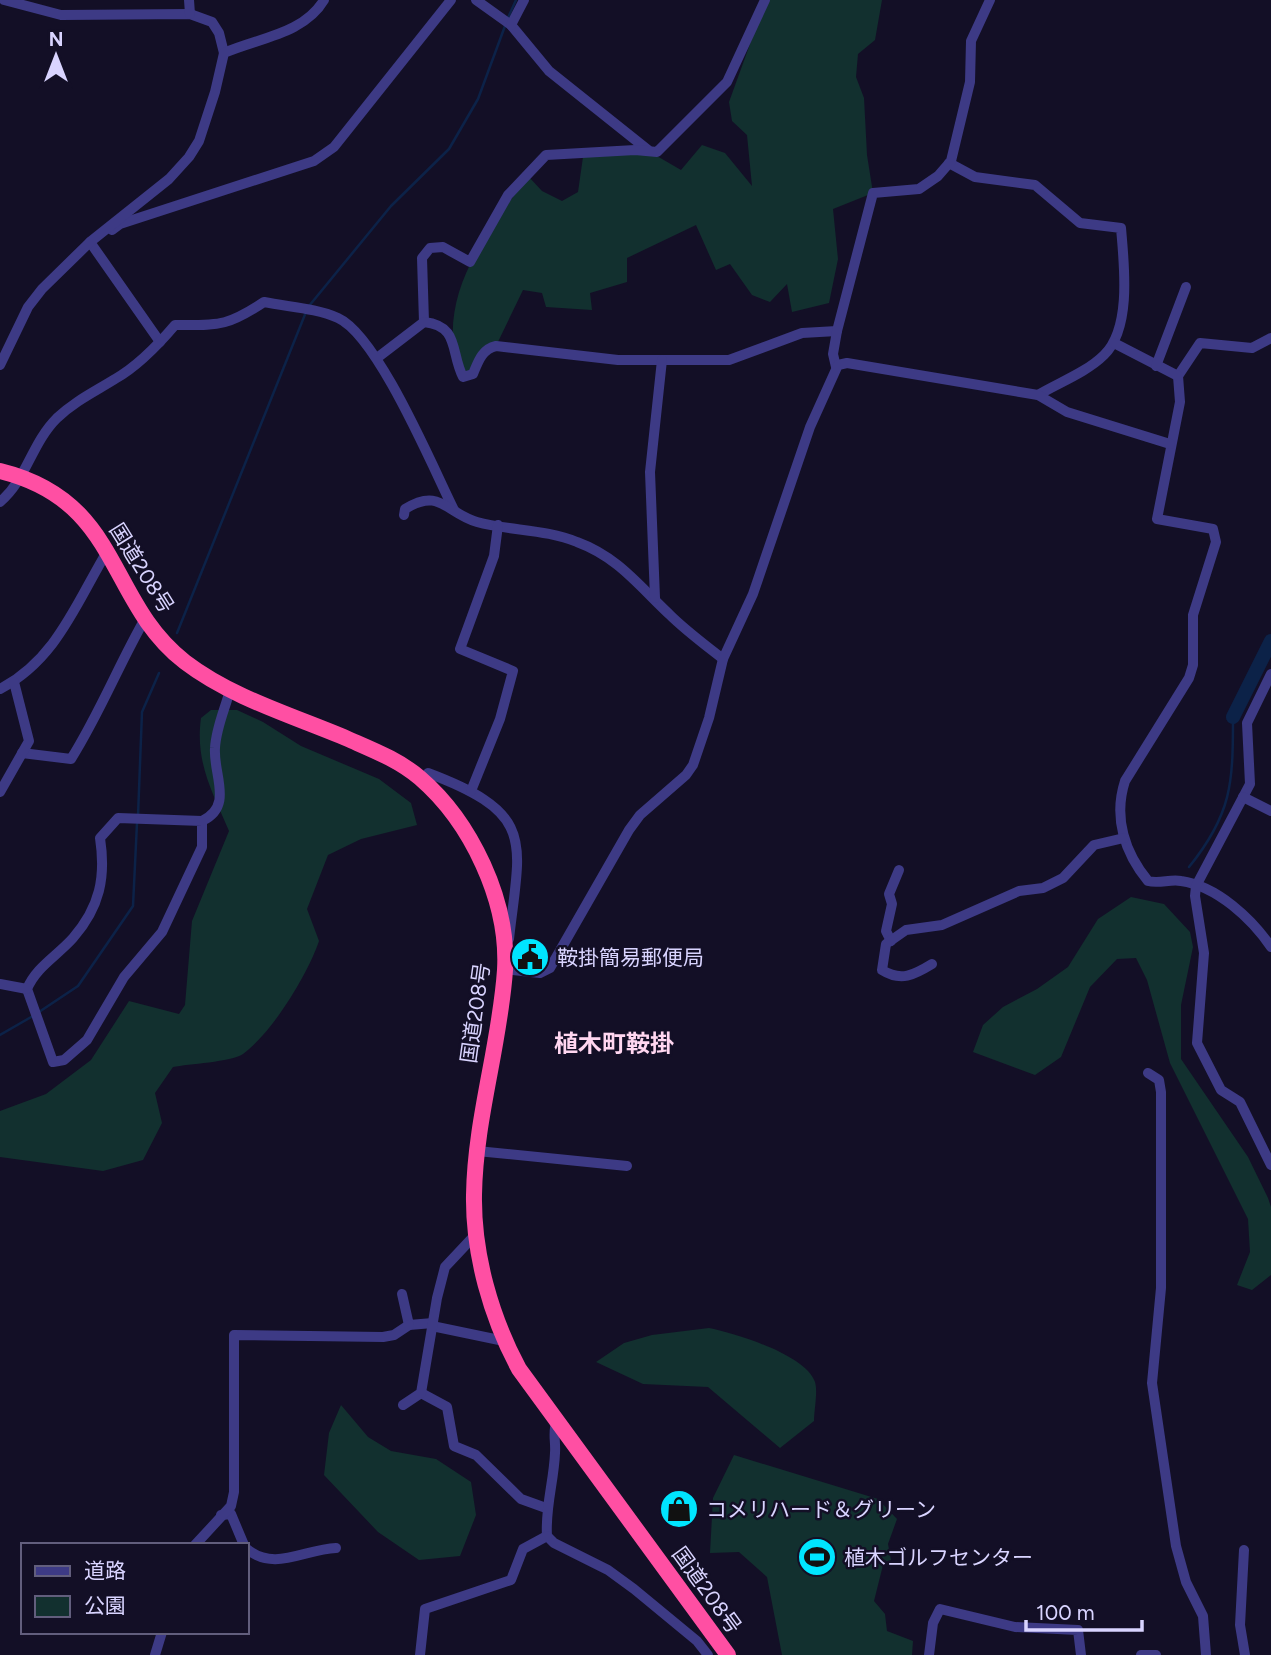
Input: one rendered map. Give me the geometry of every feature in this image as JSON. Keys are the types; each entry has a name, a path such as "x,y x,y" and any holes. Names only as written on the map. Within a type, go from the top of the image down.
{"highway":[{"name":"国道208号","path":"0,471 23,477 62,499 87,521 108,550 146,617 165,643 184,662 230,690 376,751 407,767 422,780 464,831 484,867 503,933 505,969 477,1151 476,1234 504,1341 519,1369 728,1655"}],"street":[{"path":"0,365 28,307 42,289 169,179 189,157 199,141 224,53 212,22 190,15 61,15 4,0"},
{"path":"190,0 190,15"},
{"path":"224,53 294,28 315,16 324,0"},
{"path":"92,243 120,224 314,161 334,147 451,0"},
{"path":"476,0 511,25 549,71 650,152"},
{"path":"511,25 524,0"},
{"path":"424,322 422,258 430,248 443,247 470,262 509,195 546,155 657,152 727,82 765,0"},
{"path":"422,780 428,773 471,791 495,809 515,833 518,878 505,969 540,973 550,968 629,830 640,815 687,775 709,718 723,659 753,594 810,427 836,367 833,354 837,331 873,193 919,189 950,163 970,82 971,41 990,0"},
{"path":"950,163 975,177 1035,185 1080,223 1121,228 1126,281 1114,344 1102,357 1038,395"},
{"path":"92,243 160,342"},
{"path":"1156,366 1186,287"},
{"path":"0,502 23,477 25,464 43,433 58,417 86,394 116,379 160,342 175,325 218,325 238,320 264,302 341,319 356,331 377,358 454,510"},
{"path":"377,358 424,322 438,324 449,332 463,377 473,374 481,357 489,348 496,346 618,360 729,360 802,333 837,331"},
{"path":"1271,338 1252,348 1200,343 1178,376 1180,402 1157,519 1213,529 1216,541 1193,615 1193,665 1189,678 1120,794 1124,838 1136,866 1149,881 1177,880 1195,886 1254,922 1271,947"},
{"path":"1114,344 1178,376"},
{"path":"655,601 650,472 662,360"},
{"path":"836,367 847,363 1038,395 1068,412 1170,444"},
{"path":"404,515 405,509 421,499 429,499 475,522 559,535 580,542 630,574 655,601 723,659"},
{"path":"471,791 500,719 513,671 502,664 460,649 494,556 498,525"},
{"path":"0,689 13,682 56,642 108,550"},
{"path":"22,753 71,759 93,724 117,667 146,617"},
{"path":"1271,674 1247,723 1250,784 1195,886 1204,953 1197,1043 1221,1090 1240,1102 1271,1164"},
{"path":"0,792 29,741 29,732 13,682"},
{"path":"202,821 202,847 162,932 124,977 87,1040 64,1060 53,1062 27,989 32,976 74,937 101,893 103,862 100,838 118,818 202,821 216,810 221,796 215,750 230,690"},
{"path":"1243,797 1271,811"},
{"path":"932,964 912,976 894,978 882,970 886,944 906,930 942,925 1019,891 1043,888 1063,877 1094,845 1124,838"},
{"path":"891,941 886,931 892,904 889,894 898,870"},
{"path":"0,984 27,989"},
{"path":"1148,1073 1159,1080 1161,1092 1161,1288 1152,1383 1176,1546 1186,1582 1203,1616 1206,1655"},
{"path":"477,1151 627,1166"},
{"path":"403,1405 421,1393 445,1267 476,1234"},
{"path":"402,1294 409,1325"},
{"path":"197,1543 231,1506 234,1492 234,1335 383,1337 394,1335 409,1325 433,1324 504,1341"},
{"path":"421,1393 447,1407 454,1446 476,1455 482,1464 521,1499 546,1508"},
{"path":"557,1420 553,1427 554,1471 546,1508 547,1536 554,1543 608,1570 634,1588 697,1641 708,1655"},
{"path":"221,1515 231,1514 243,1543"},
{"path":"420,1655 425,1609 511,1580 523,1549 547,1536"},
{"path":"248,1550 265,1558 284,1561 310,1551 336,1548"},
{"path":"1244,1550 1240,1625 1245,1655"},
{"path":"929,1655 933,1623 940,1609 1015,1627 1078,1630 1081,1655"},
{"path":"155,1655 161,1634"},
{"path":"1140,1655 1156,1655"}],"green space":[{"path":"766,0 882,0 875,40 858,54 856,77 864,98 867,155 873,193 833,209 838,259 829,303 792,312 787,284 770,302 752,295 730,264 716,270 696,225 627,258 627,282 590,293 592,310 546,307 542,293 523,290 496,346 468,376 453,345 458,295 466,273 488,232 528,176 542,191 562,201 578,192 583,157 650,152 681,170 702,145 725,153 752,186 747,135 732,121 729,102"},
{"path":"211,710 237,710 263,722 301,746 379,779 411,803 417,825 361,839 328,855 307,909 319,941 298,986 266,1032 243,1054 220,1061 173,1067 155,1093 162,1123 143,1160 103,1171 0,1157 0,1111 46,1094 91,1060 129,1001 179,1014 185,1005 192,921 229,831 206,776 200,749 201,718"},
{"path":"1131,897 1164,904 1190,932 1193,947 1181,1005 1181,1059 1248,1157 1271,1207 1271,1275 1252,1290 1237,1285 1250,1252 1248,1219 1170,1063 1147,980 1136,958 1117,959 1090,987 1061,1057 1035,1075 973,1052 983,1025 1003,1007 1037,989 1068,967 1098,919"},
{"path":"709,1328 784,1354 809,1372 816,1386 814,1421 780,1448 708,1387 643,1384 596,1362 624,1343 652,1335"},
{"path":"341,1405 368,1437 391,1451 436,1459 471,1482 476,1515 460,1556 419,1560 378,1532 324,1475 329,1433"},
{"name":"植木ゴルフセンター","path":"734,1455 878,1499 897,1519 888,1544 891,1560 883,1565 874,1601 885,1614 887,1631 913,1641 912,1655 782,1655 767,1577 739,1552 710,1553 713,1498"}],"waterway":[{"path":"507,20 516,0"},
{"path":"309,306 391,206 449,149 478,99 505,26"},
{"path":"177,633 306,312"},
{"path":"1233,717 1271,641"},
{"path":"138,816 142,712 159,673"},
{"path":"1189,867 1214,830 1227,797 1232,761 1233,717"},
{"path":"39,1012 78,986 133,906 137,823"},
{"path":"0,1035 33,1016"}],"place":[{"name":"鞍掛簡易郵便局","path":"530,957"},
{"name":"コメリハード＆グリーン","path":"679,1509"},
{"name":"植木ゴルフセンター","path":"817,1557"}],"district":[{"name":"植木町鞍掛","path":"614,1043"}]}
